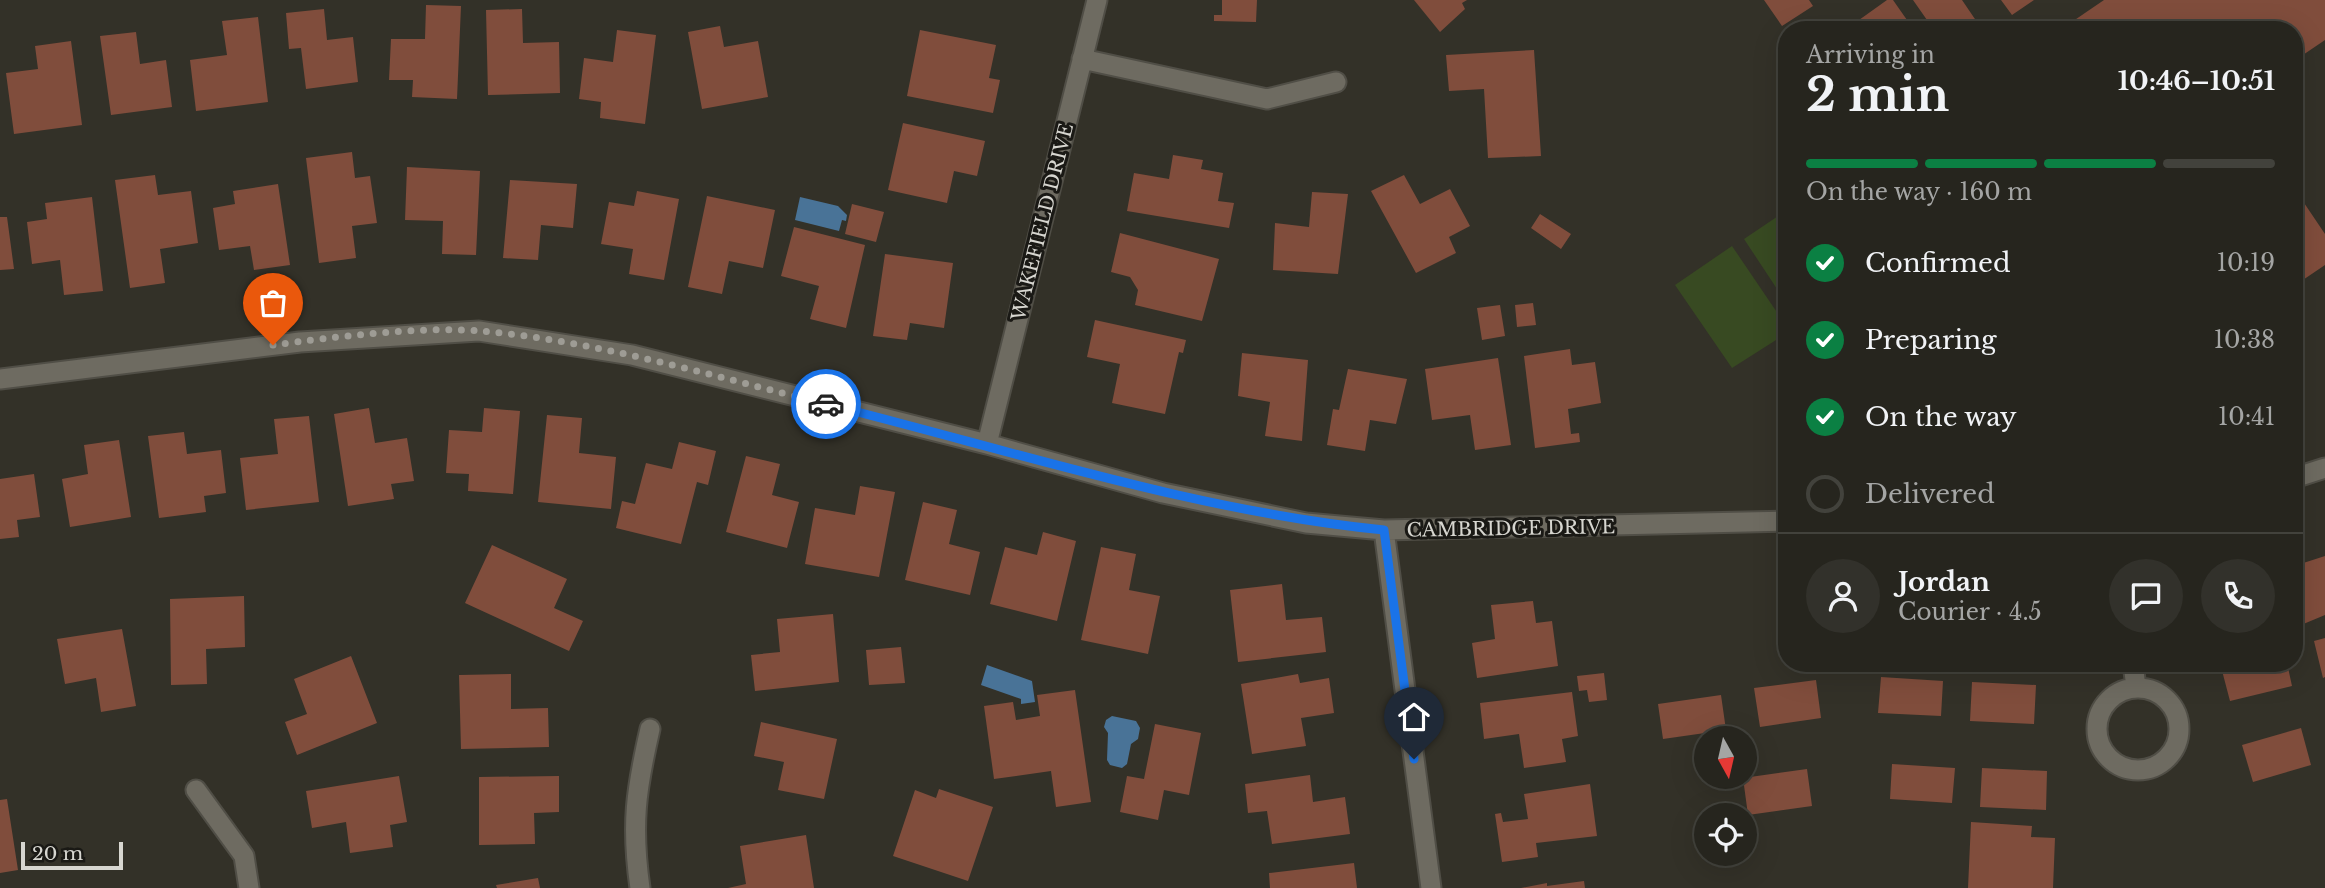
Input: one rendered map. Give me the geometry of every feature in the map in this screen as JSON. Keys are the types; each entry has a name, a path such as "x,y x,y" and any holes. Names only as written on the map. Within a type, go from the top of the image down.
{"street":[{"name":"WAKEFIELD DRIVE","path":"987,444 1097,0"},
{"path":"1082,59 1267,99 1336,82"},
{"name":"CAMBRIDGE DRIVE","path":"0,379 300,342 479,331 632,355 987,444 1163,493 1306,523 1384,530 1778,521"},
{"path":"2303,475 2325,468"},
{"path":"1384,530 1431,888"},
{"path":"2134,672 2136,688"},
{"path":"2136,688 2164,697 2178,717 2178,740 2166,760 2145,770 2118,765 2108,757 2097,734 2097,722 2108,700 2119,692 2136,688"},
{"path":"639,888 634,849 635,791 650,729"},
{"path":"196,790 244,856 249,888"}],"green space":[{"path":"1778,216 1778,290 1744,239"},
{"path":"1732,246 1778,314 1778,339 1732,368 1675,285"}],"water":[{"path":"800,197 838,206 847,215 846,221 842,220 839,231 795,220"},
{"path":"987,665 1032,681 1035,702 1021,704 1021,699 981,685"},
{"path":"1112,716 1136,721 1140,728 1138,739 1131,744 1127,764 1122,768 1110,765 1107,760 1108,733 1104,727 1106,720"}],"building":[{"path":"1222,0 1257,0 1256,22 1214,21 1214,15 1222,15"},
{"path":"1414,0 1467,0 1462,3 1465,9 1440,32"},
{"path":"1764,0 1809,0 1813,6 1790,21 1779,21"},
{"path":"1887,0 1893,0 1908,21 1860,21"},
{"path":"1913,0 1962,0 1976,21 1928,21"},
{"path":"2001,0 2034,0 2012,15"},
{"path":"2104,0 2325,0 2325,40 2303,55 2303,21 2073,21"},
{"path":"426,5 461,6 457,99 412,97 413,80 389,80 391,39 425,39"},
{"path":"324,9 327,40 353,37 358,82 306,89 301,48 289,49 286,13"},
{"path":"522,9 523,43 559,42 560,93 488,95 486,10"},
{"path":"258,17 268,102 196,111 190,60 227,55 222,21"},
{"path":"720,26 724,47 758,41 768,97 702,109 688,32"},
{"path":"617,30 656,35 645,124 600,118 601,102 579,99 584,58 613,62"},
{"path":"920,30 996,45 989,78 1000,80 993,113 907,96"},
{"path":"136,32 140,64 166,60 172,107 111,115 100,36"},
{"path":"71,41 82,125 14,134 6,73 38,69 35,46"},
{"path":"1534,50 1541,156 1488,158 1484,89 1449,91 1446,55"},
{"path":"903,123 985,141 977,176 954,171 947,203 888,190"},
{"path":"352,152 355,178 370,176 377,223 352,226 356,258 319,263 306,158"},
{"path":"1173,155 1203,160 1201,169 1223,173 1218,201 1234,203 1229,228 1127,211 1134,173 1169,179"},
{"path":"407,167 480,171 476,255 442,254 443,221 405,220"},
{"path":"155,175 158,195 191,191 198,243 160,249 165,283 130,288 115,180"},
{"path":"1404,175 1420,204 1450,189 1470,226 1449,237 1456,253 1416,273 1371,191"},
{"path":"510,180 577,184 573,228 541,225 538,260 503,258"},
{"path":"278,184 290,265 254,270 250,246 219,250 213,208 235,204 233,191"},
{"path":"637,191 679,199 664,280 629,274 633,249 601,244 609,202 634,206"},
{"path":"1312,192 1348,194 1338,274 1273,270 1275,223 1309,227"},
{"path":"707,196 775,210 763,268 729,261 722,294 688,287"},
{"path":"92,197 103,291 64,295 60,260 32,264 27,222 47,219 45,203"},
{"path":"2303,201 2325,234 2325,265 2303,280"},
{"path":"852,204 884,212 876,242 845,234"},
{"path":"1540,214 1571,234 1561,249 1531,228"},
{"path":"0,217 7,217 14,269 0,270"},
{"path":"794,227 865,245 846,328 810,319 819,286 781,276"},
{"path":"1120,233 1219,259 1202,321 1135,305 1138,290 1130,277 1111,272"},
{"path":"885,254 953,263 944,328 910,323 907,340 873,336"},
{"path":"1533,303 1536,325 1517,327 1515,305"},
{"path":"1500,305 1505,336 1482,340 1477,308"},
{"path":"1095,320 1186,340 1183,353 1179,352 1165,414 1112,403 1120,364 1087,357"},
{"path":"1570,349 1572,365 1595,362 1601,403 1568,409 1571,434 1579,433 1580,442 1535,448 1524,356"},
{"path":"1242,353 1308,360 1302,441 1265,436 1270,402 1238,396"},
{"path":"1498,358 1511,445 1475,450 1470,415 1432,420 1425,369"},
{"path":"1348,369 1407,379 1396,424 1370,420 1365,451 1327,445 1333,409 1339,410"},
{"path":"369,408 375,443 407,438 414,481 391,484 394,499 348,506 334,414"},
{"path":"484,408 520,411 513,494 468,491 469,474 446,473 449,430 482,432"},
{"path":"547,415 582,418 579,453 616,457 611,509 538,502"},
{"path":"309,416 319,502 246,510 240,458 278,454 274,419"},
{"path":"184,432 187,454 221,450 226,493 204,496 206,512 159,518 148,436"},
{"path":"119,440 131,517 70,527 62,479 88,474 84,445"},
{"path":"679,442 716,451 708,485 697,482 681,544 616,528 622,501 635,504 646,463 672,469"},
{"path":"746,456 780,464 772,495 799,502 787,548 726,532"},
{"path":"34,474 40,517 17,520 19,537 0,539 0,479"},
{"path":"860,486 895,492 879,577 805,564 815,508 855,515"},
{"path":"923,502 957,510 949,544 980,552 970,595 905,580"},
{"path":"1043,532 1076,541 1057,621 990,604 1005,547 1037,555"},
{"path":"492,545 567,579 554,608 583,621 569,651 465,603"},
{"path":"1101,547 1136,554 1129,590 1160,596 1148,654 1081,640"},
{"path":"2325,556 2325,615 2303,624 2303,563"},
{"path":"1282,584 1286,620 1322,617 1326,652 1238,662 1230,590"},
{"path":"244,596 245,647 206,649 207,684 171,685 170,599"},
{"path":"1533,601 1536,623 1552,621 1558,666 1477,678 1472,643 1495,639 1491,605"},
{"path":"833,614 839,682 755,691 751,655 780,652 777,619"},
{"path":"122,629 136,706 101,712 96,678 65,684 57,639"},
{"path":"2325,638 2325,677 2323,678 2314,641"},
{"path":"901,647 905,683 869,685 866,650"},
{"path":"351,656 377,723 297,755 285,722 307,714 294,679"},
{"path":"1984,672 2024,672 2024,674"},
{"path":"2222,672 2289,672 2292,686 2230,701"},
{"path":"1604,673 1607,700 1589,702 1587,690 1579,691 1577,676"},
{"path":"511,674 511,709 548,708 549,747 461,749 459,675"},
{"path":"1298,674 1300,683 1329,678 1334,713 1301,718 1306,746 1252,754 1241,684"},
{"path":"1881,677 1943,681 1941,716 1878,713"},
{"path":"1816,680 1821,718 1760,727 1754,688"},
{"path":"1972,682 2036,685 2034,724 1970,721"},
{"path":"1075,690 1091,802 1056,807 1051,771 994,779 984,706 1013,702 1016,720 1040,716 1037,695"},
{"path":"1572,692 1578,736 1562,739 1566,762 1524,768 1519,734 1484,739 1480,703"},
{"path":"1721,695 1725,726 1694,726 1694,735 1663,739 1658,704"},
{"path":"761,722 837,739 824,799 778,790 784,762 754,756"},
{"path":"1155,724 1201,733 1189,795 1164,790 1158,820 1120,812 1127,776 1144,779"},
{"path":"2301,728 2311,765 2253,782 2242,745"},
{"path":"1892,764 1955,768 1952,803 1890,799"},
{"path":"1982,768 2047,771 2046,810 1980,807"},
{"path":"1807,769 1812,806 1757,814 1757,803 1746,803 1744,789 1757,789 1757,776"},
{"path":"1310,775 1313,802 1345,797 1350,834 1272,844 1267,811 1248,813 1245,784"},
{"path":"399,776 407,822 390,825 393,847 350,853 346,822 312,828 306,791"},
{"path":"559,776 559,812 534,813 535,844 479,845 479,777"},
{"path":"1590,784 1597,836 1536,843 1538,857 1502,862 1495,814 1501,813 1503,822 1528,819 1524,794"},
{"path":"939,789 993,807 968,881 893,856 915,790 936,798"},
{"path":"7,799 18,870 0,873 0,800"},
{"path":"1971,822 2032,826 2031,837 2055,838 2053,888 1968,888"},
{"path":"806,835 814,888 728,888 746,884 740,846"},
{"path":"1354,863 1357,888 1270,888 1269,873"},
{"path":"538,878 540,888 497,888 496,885"},
{"path":"1584,881 1585,888 1521,888 1547,883 1547,886"}],"way so far":[{"path":"273,345 414,332 479,331 550,340 632,355 826,404"}],"route":[{"path":"826,404 987,444 1163,493 1306,523 1384,530 1414,759"}]}
